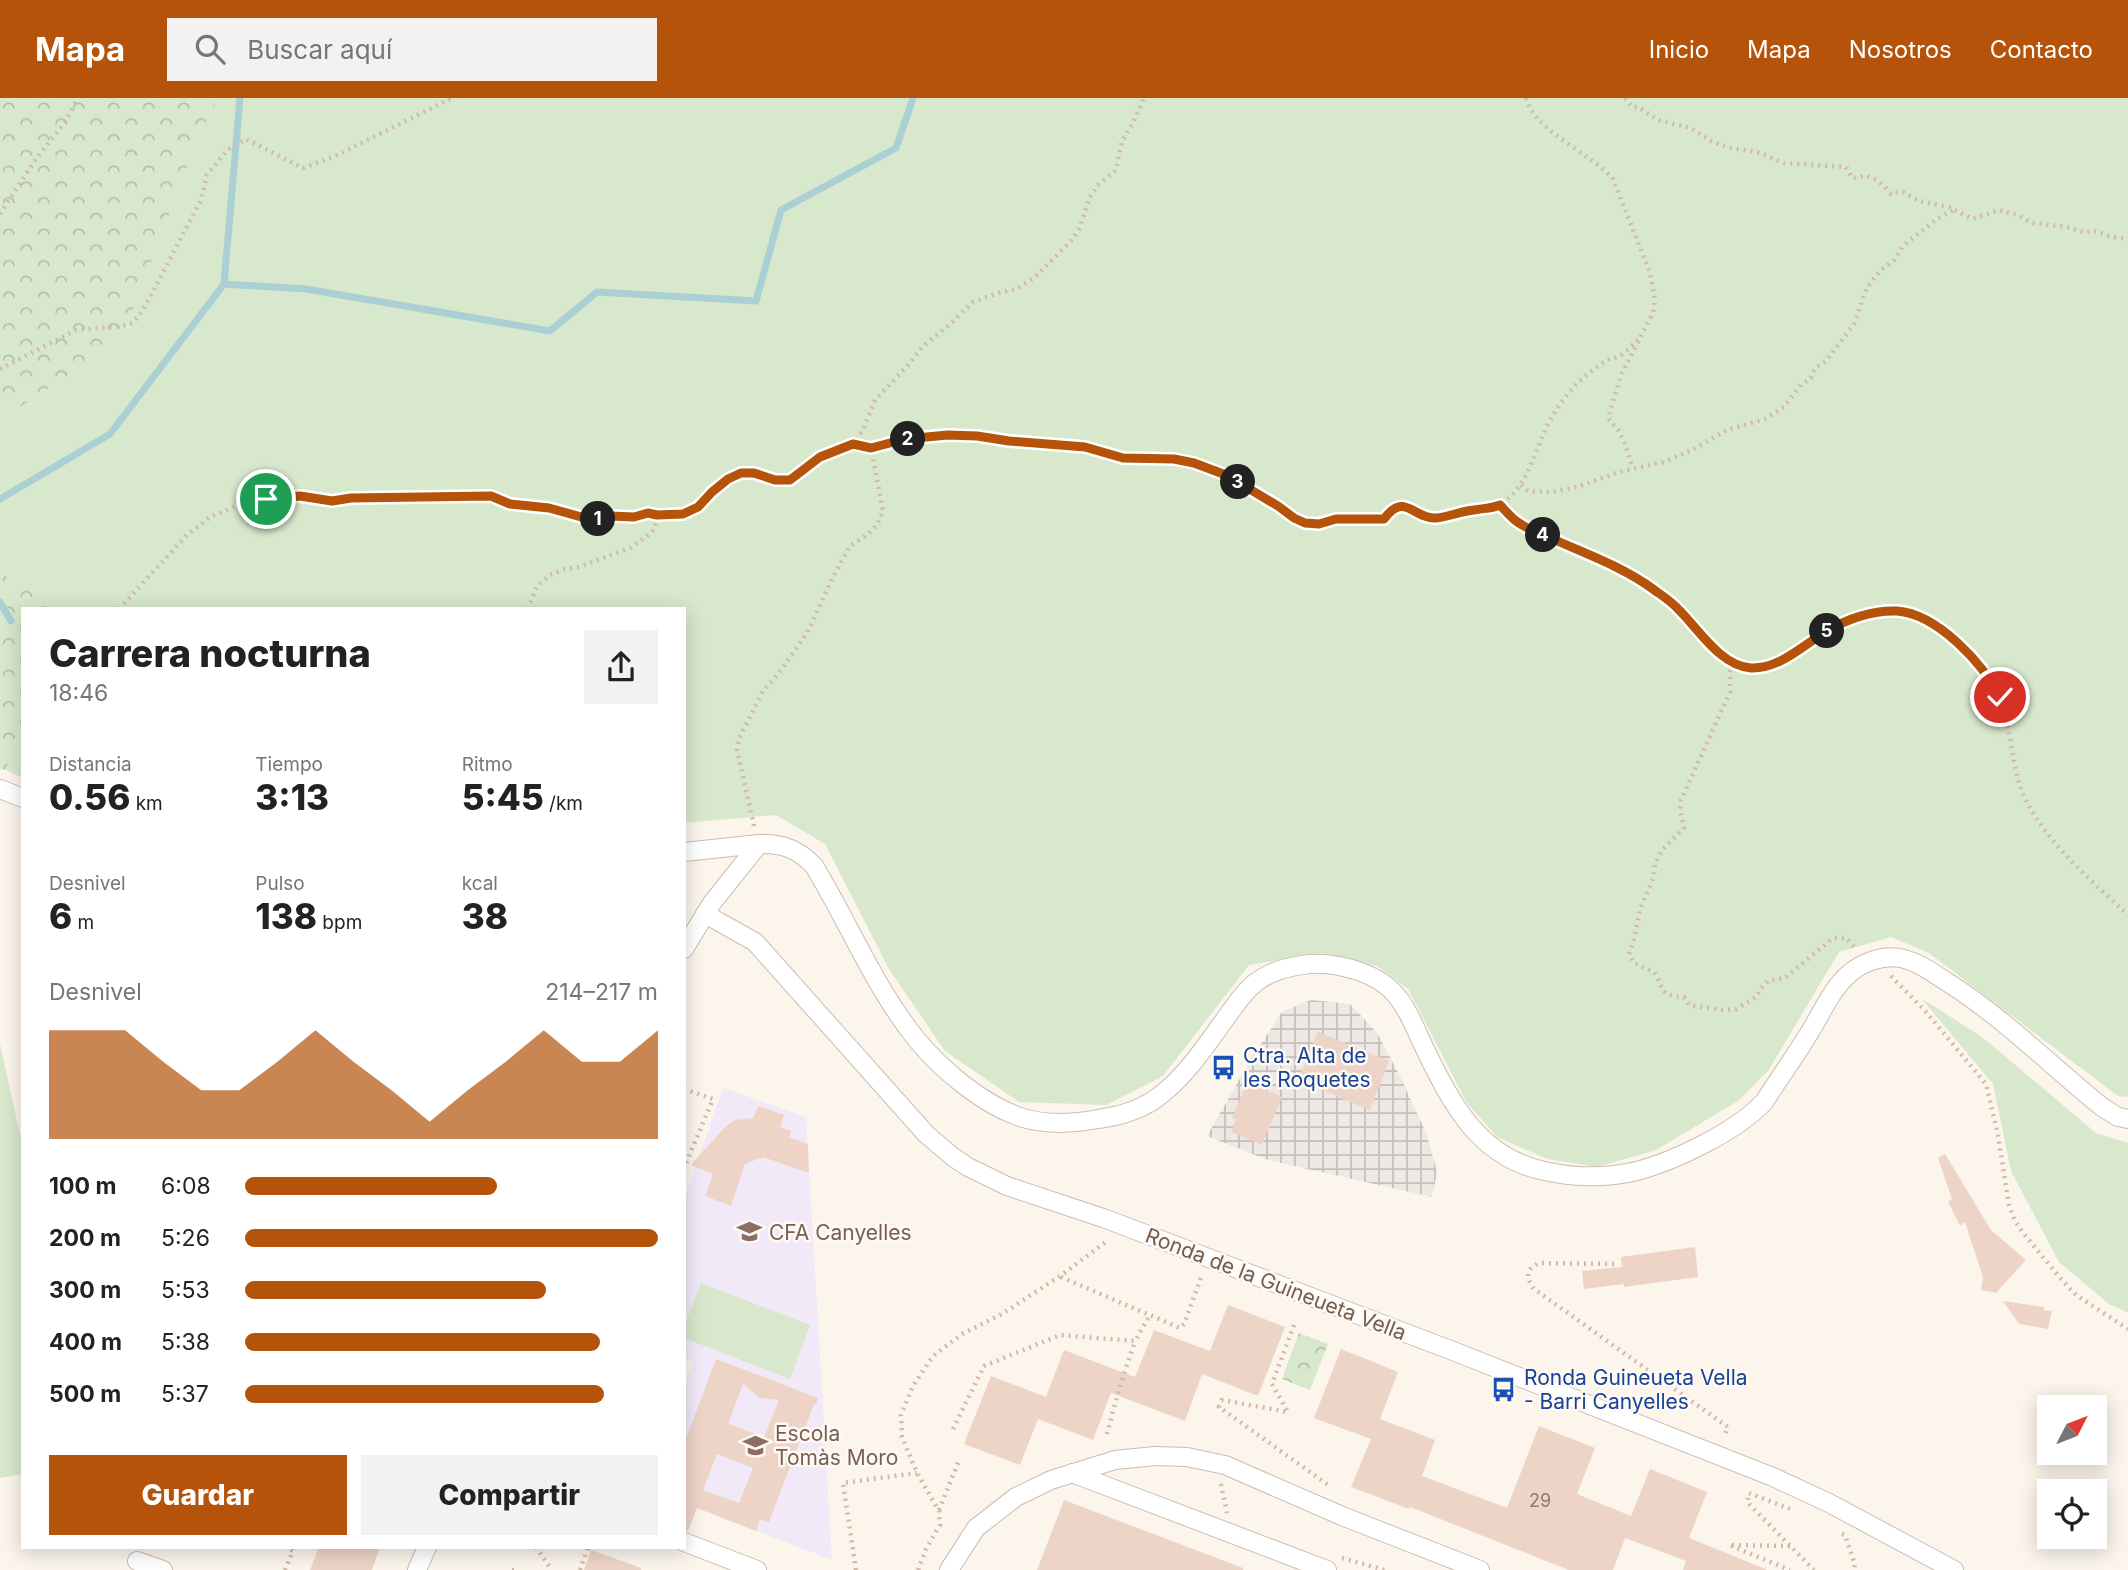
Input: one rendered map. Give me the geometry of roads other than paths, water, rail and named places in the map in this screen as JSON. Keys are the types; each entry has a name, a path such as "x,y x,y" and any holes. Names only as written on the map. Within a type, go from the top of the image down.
{"street":[{"path":"0,789 21,797"},
{"path":"686,852 772,844 803,854 828,888 860,949 916,1039 964,1086 1016,1115 1056,1122 1078,1122 1135,1110 1157,1098 1175,1082 1244,994 1255,984 1269,974 1285,968 1315,963 1335,965 1370,976 1394,993 1464,1120 1493,1149 1525,1167 1570,1176 1614,1176 1646,1168 1718,1136 1752,1115 1764,1102 1830,998 1848,975 1859,966 1887,957 1916,963 1973,998 2102,1107 2118,1117 2128,1119"},
{"path":"686,946 705,914 759,845"},
{"name":"Ronda de la Guineueta Vella","path":"705,914 755,942 926,1134 953,1157 984,1176 1106,1219 1773,1477 1829,1503 1954,1570"},
{"path":"949,1570 976,1528 1016,1497 1051,1480 1115,1460 1155,1457 1187,1457 1225,1465 1342,1516 1480,1570"},
{"path":"1072,1474 1327,1570"},
{"path":"686,1543 757,1570"},
{"path":"417,1570 426,1549"},
{"path":"133,1559 163,1570"}],"waterway":[{"path":"224,284 240,98"},
{"path":"0,499 110,434 224,284 306,289 550,331 597,292 756,301 781,210 896,148 913,98"},
{"path":"0,602 11,621"}],"place":[{"name":"Ctra. Alta de les Roquetes","path":"1223,1067"},
{"name":"CFA Canyelles","path":"749,1232"},
{"name":"Ronda Guineueta Vella - Barri Canyelles","path":"1504,1389"},
{"name":"Escola Tomàs Moro","path":"755,1445"}]}
